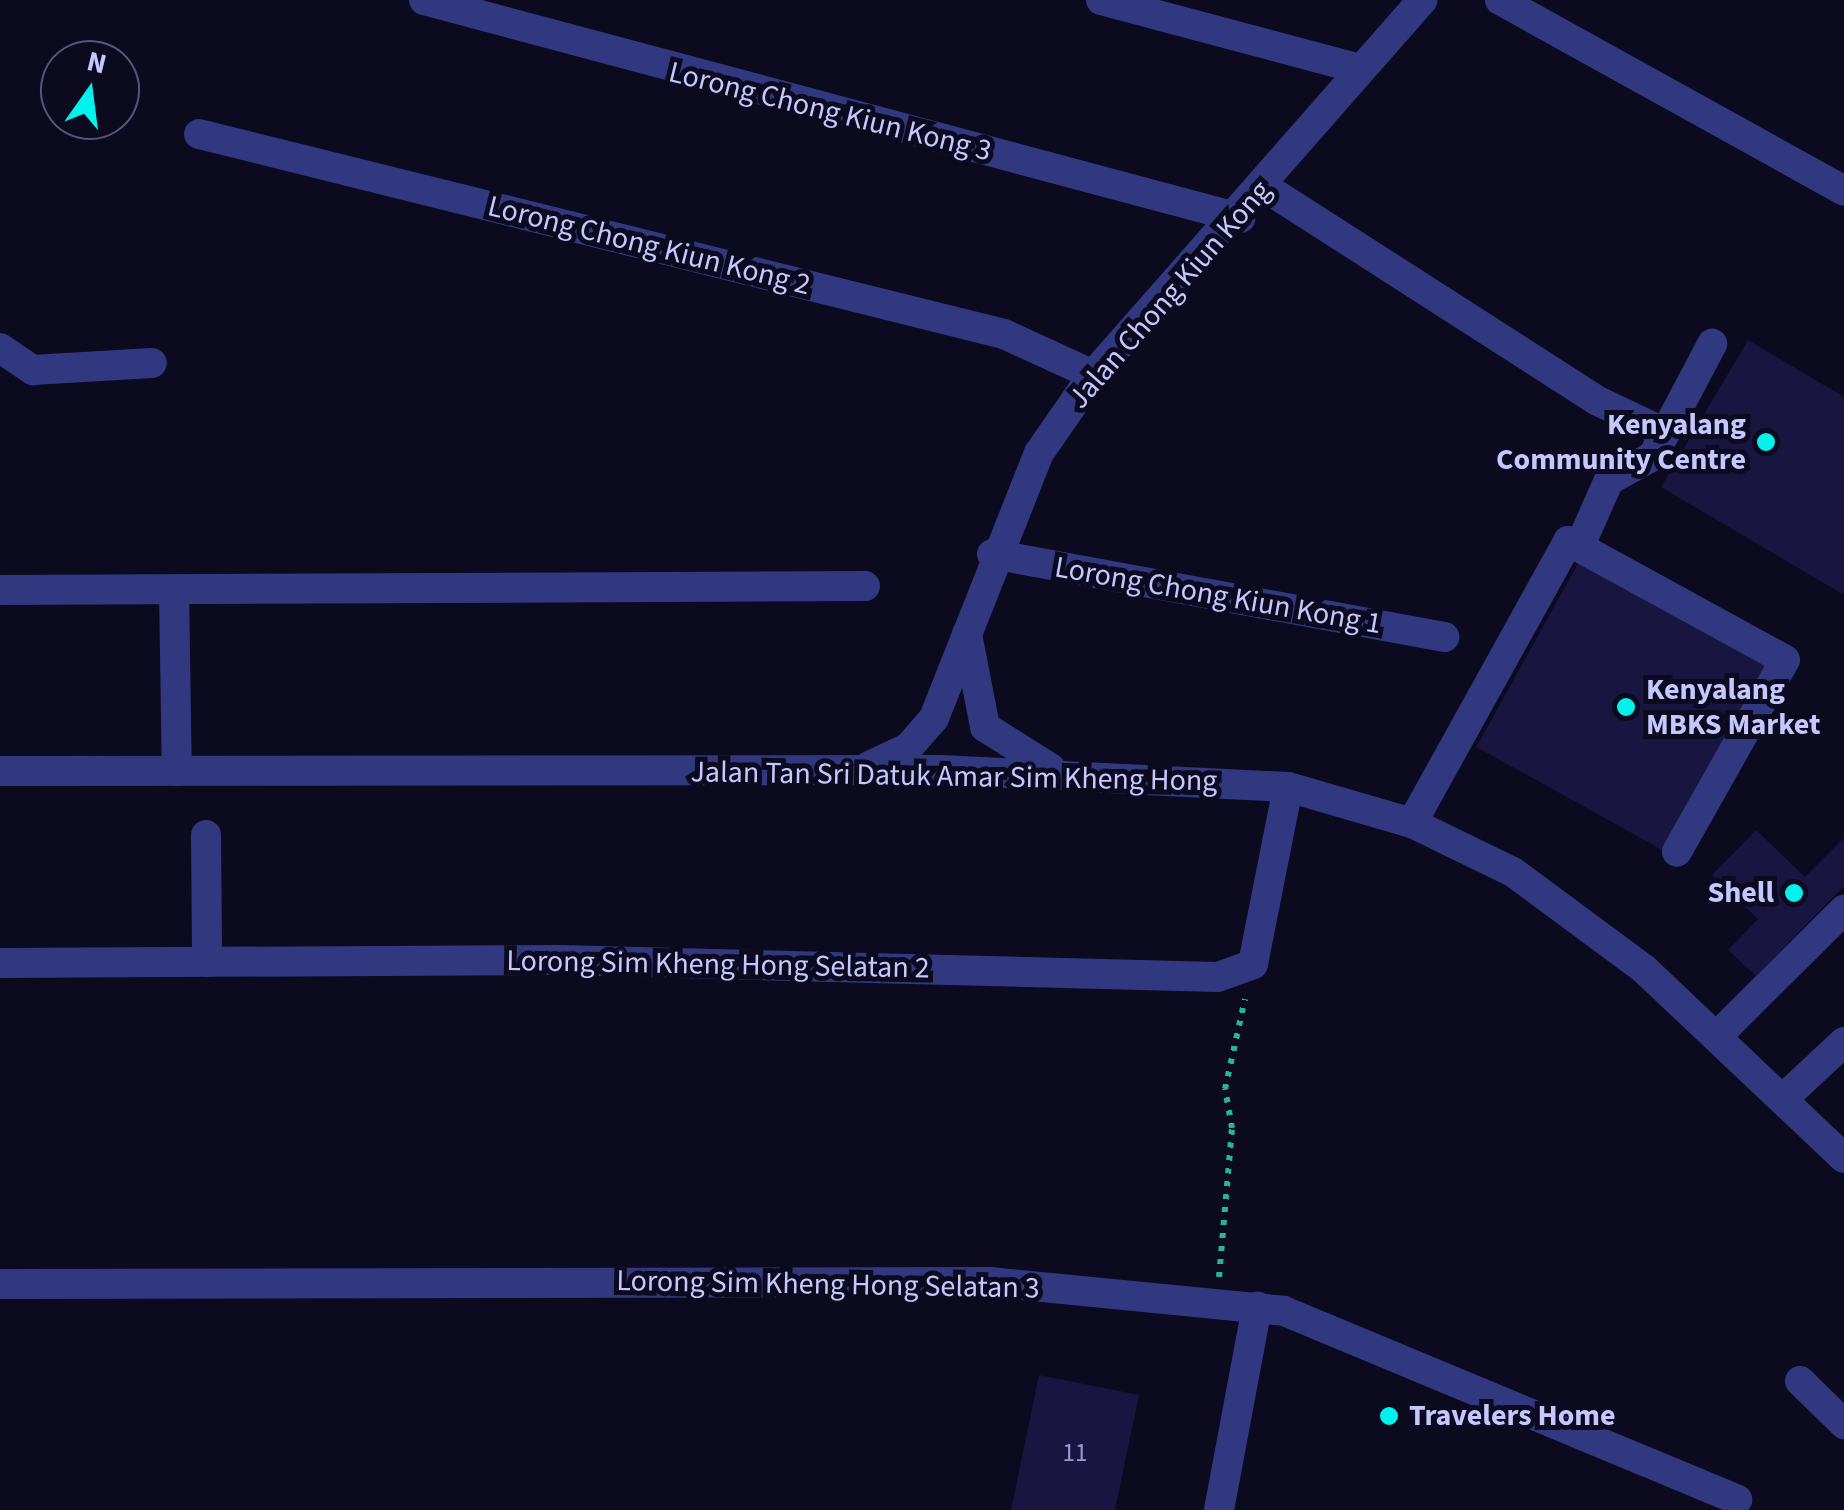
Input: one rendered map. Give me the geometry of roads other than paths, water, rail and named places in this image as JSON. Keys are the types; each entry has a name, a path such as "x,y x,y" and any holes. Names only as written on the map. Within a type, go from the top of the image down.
{"street":[{"name":"Lorong Chong Kiun Kong 3","path":"424,0 1240,218"},
{"path":"1101,0 1360,69"},
{"name":"Jalan Chong Kiun Kong","path":"855,772 908,748 934,718 992,554 1038,453 1093,375 1240,218 1360,69 1422,0"},
{"path":"1500,0 1844,191"},
{"name":"Lorong Chong Kiun Kong 2","path":"199,134 1004,334 1093,375"},
{"path":"1266,188 1598,401 1665,433"},
{"path":"1581,543 1609,480 1652,456 1712,344"},
{"path":"0,348 33,370 152,363"},
{"path":"1412,823 1554,556 1568,541 1581,543 1785,660 1677,852"},
{"name":"Lorong Chong Kiun Kong 1","path":"992,554 1444,637"},
{"path":"0,590 865,586"},
{"path":"174,590 177,771"},
{"name":"Jalan Chong Kiun Kong","path":"966,621 970,688 985,727 1059,772"},
{"name":"Jalan Tan Sri Datuk Amar Sim Kheng Hong","path":"0,771 1059,772 1288,787 1412,823 1554,901 1717,1036 1844,1158"},
{"name":"Lorong Sim Kheng Hong Selatan 2","path":"0,963 207,962 1218,977 1253,964 1288,787"},
{"path":"206,835 207,962"},
{"path":"1717,1036 1844,910"},
{"path":"1784,1098 1844,1042"},
{"name":"Lorong Sim Kheng Hong Selatan 3","path":"0,1284 990,1282 1217,1303 1312,1316 1736,1500"},
{"path":"1219,1510 1257,1308"},
{"path":"1800,1381 1844,1424"}],"place":[{"name":"Kenyalang Community Centre","path":"1766,442"},
{"name":"Kenyalang MBKS Market","path":"1626,707"},
{"name":"Shell","path":"1794,893"},
{"name":"Travelers Home","path":"1389,1416"}]}
